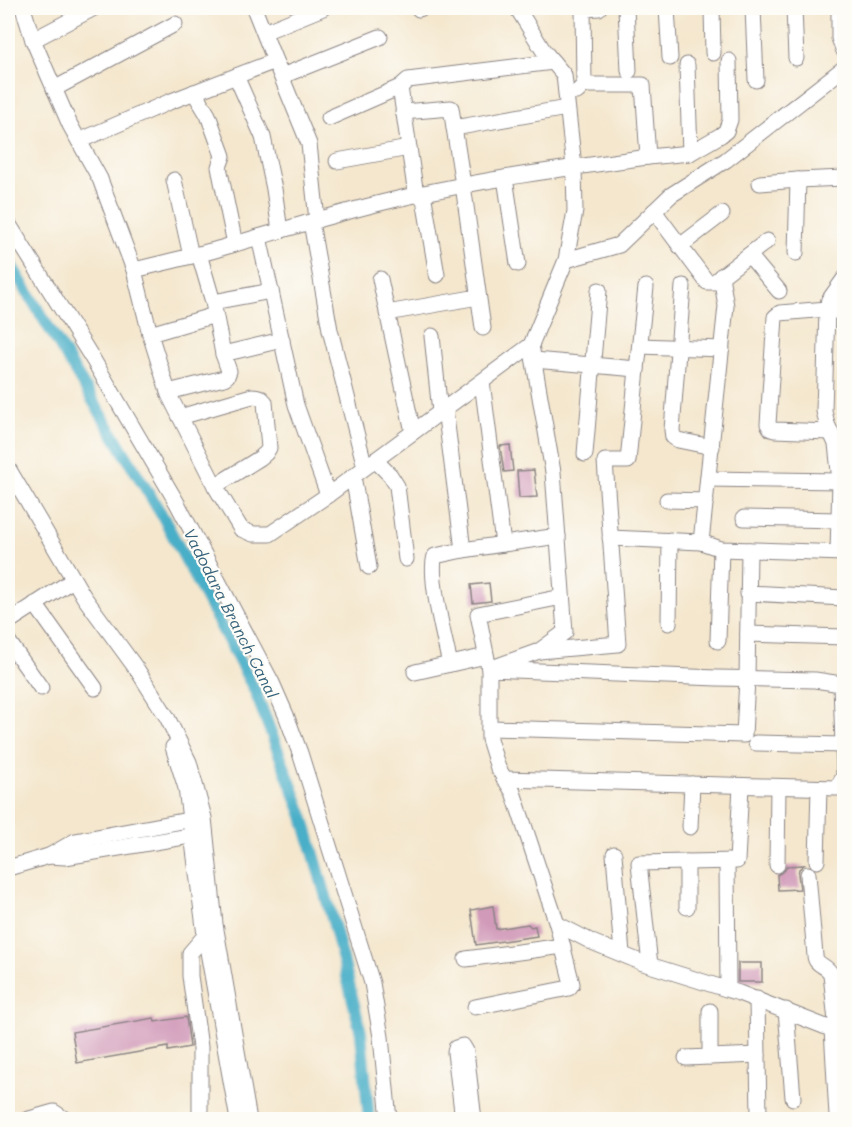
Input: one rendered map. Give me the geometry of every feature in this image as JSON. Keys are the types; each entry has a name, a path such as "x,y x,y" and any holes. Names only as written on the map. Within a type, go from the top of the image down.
{"street":[{"path":"23,8 33,40 70,125 100,179 134,270 168,392 215,486 241,529 252,534 270,534 328,495 482,382 533,353 593,365 637,369"},
{"path":"33,40 94,8"},
{"path":"254,8 309,144 314,221 330,330 364,468 369,567"},
{"path":"264,32 323,8"},
{"path":"454,129 567,106 584,85 583,8 599,8"},
{"path":"626,8 629,71"},
{"path":"667,8 670,58"},
{"path":"711,8 713,53"},
{"path":"753,8 756,80"},
{"path":"794,8 796,58"},
{"path":"839,8 839,38 844,51"},
{"path":"518,9 543,50 564,75 574,167 575,211 566,260 533,353 553,472 565,632 539,651"},
{"path":"54,89 175,24"},
{"path":"282,76 380,38"},
{"path":"134,270 420,194 574,167 690,153 721,135 728,126 729,60"},
{"path":"79,141 194,92 275,61"},
{"path":"328,118 399,87 408,80 552,62"},
{"path":"687,65 690,153"},
{"path":"566,260 619,245 671,195 726,160 844,68"},
{"path":"236,76 263,137 280,231"},
{"path":"584,85 643,85 648,157"},
{"path":"399,87 409,148 437,275"},
{"path":"194,92 208,115 223,156 219,167 235,244"},
{"path":"404,112 450,108 483,328"},
{"path":"337,161 409,148"},
{"path":"505,178 518,264"},
{"path":"760,183 844,178"},
{"path":"168,392 227,376 229,371 223,354 214,308 195,255 174,180"},
{"path":"796,253 798,180"},
{"path":"654,211 707,282 714,282 767,241"},
{"path":"680,246 723,214"},
{"path":"8,223 94,361 177,503 272,683 286,715 372,983 381,1036 389,1119"},
{"path":"259,237 296,405 328,495"},
{"path":"749,255 779,291"},
{"path":"701,542 726,306 721,276"},
{"path":"380,279 413,432"},
{"path":"610,538 701,542 721,549 841,552 840,481 836,444 826,424 824,411 828,305 844,279"},
{"path":"488,662 539,651 618,644 605,461 628,461 646,286"},
{"path":"683,286 672,430 674,437 678,440 712,447"},
{"path":"585,454 599,290"},
{"path":"150,334 214,308 271,291"},
{"path":"387,313 478,297"},
{"path":"830,432 774,430 768,424 775,317 780,313 828,305 844,318"},
{"path":"432,336 462,550"},
{"path":"223,354 282,340"},
{"path":"640,346 722,349"},
{"path":"482,382 502,544"},
{"path":"180,417 252,396 262,398 270,442 269,448 266,453 215,486"},
{"path":"8,468 84,597 138,671 171,726 189,762 210,929 238,1119"},
{"path":"364,468 390,475 397,486 406,559"},
{"path":"708,479 840,481"},
{"path":"667,500 706,501"},
{"path":"744,518 840,522"},
{"path":"450,664 440,619 435,556 558,536"},
{"path":"669,623 670,540"},
{"path":"718,641 721,549"},
{"path":"489,728 744,735 749,550"},
{"path":"8,622 74,580"},
{"path":"748,593 844,598"},
{"path":"475,1007 569,988 572,984 557,924 513,792 498,768 489,738 488,662 478,614 562,597"},
{"path":"35,604 95,688"},
{"path":"748,634 844,637"},
{"path":"8,641 41,688"},
{"path":"415,672 450,664 488,662 843,684 844,776 837,788 504,779"},
{"path":"756,743 843,745"},
{"path":"690,827 692,784"},
{"path":"650,965 639,864 737,861 741,786"},
{"path":"777,865 778,787"},
{"path":"817,861 819,788"},
{"path":"8,868 49,856 72,856 198,826"},
{"path":"614,854 622,954"},
{"path":"727,861 728,989"},
{"path":"687,862 687,907"},
{"path":"808,874 815,956 818,963 828,968 831,974 838,1031 837,1116"},
{"path":"557,924 592,942 650,965 728,989 838,1031"},
{"path":"200,1119 200,1047 190,976 190,953 210,929"},
{"path":"210,929 249,1119"},
{"path":"466,959 562,946"},
{"path":"756,999 759,1115"},
{"path":"786,1010 792,1098"},
{"path":"710,1011 710,1057"},
{"path":"463,1119 455,1052 456,1048 463,1046 466,1051 474,1119"},
{"path":"686,1058 758,1055"},
{"path":"26,1119 46,1117 54,1112 66,1119"}],"building":[{"path":"510,445 513,471 504,472 500,446"},
{"path":"534,470 537,497 519,498 517,471"},
{"path":"489,583 491,601 473,603 471,585"},
{"path":"804,865 799,869 798,874 800,889 778,890 777,875 787,866"},
{"path":"493,906 496,929 528,924 531,927 535,926 537,936 476,945 471,910"},
{"path":"738,963 762,963 762,982 738,982"},
{"path":"186,1017 190,1047 168,1051 168,1047 77,1063 72,1032 154,1018 155,1022"}],"waterway":[{"name":"Vadodara Branch Canal","path":"8,260 163,517 255,691 303,816 336,932 361,1033 369,1120"}]}
